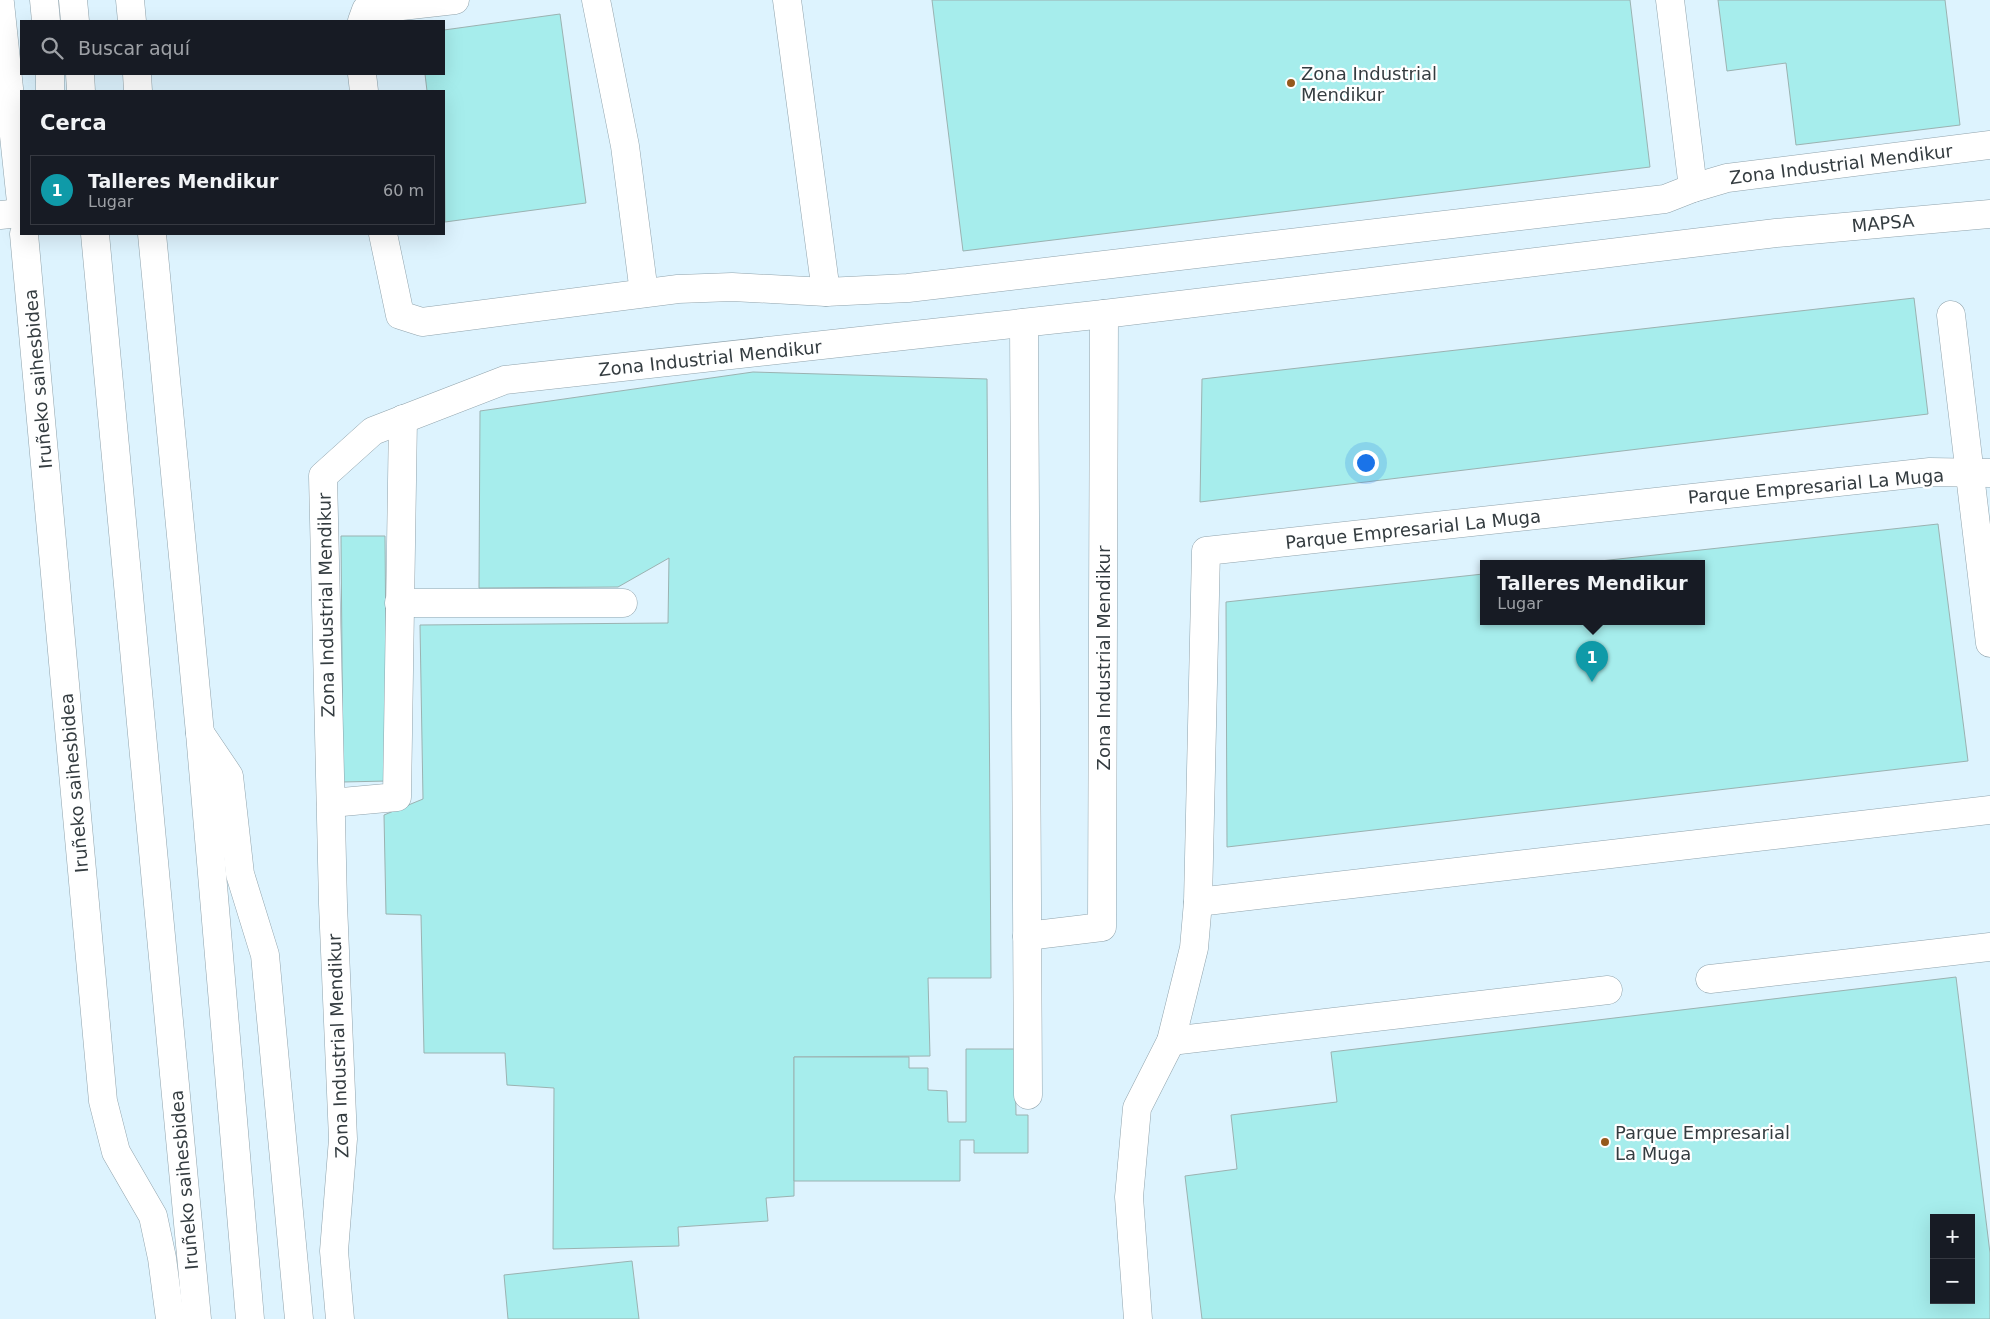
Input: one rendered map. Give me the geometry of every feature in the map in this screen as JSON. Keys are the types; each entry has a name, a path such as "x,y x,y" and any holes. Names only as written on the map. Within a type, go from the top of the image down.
{"main road":[{"path":"44,0 46,20"},
{"path":"73,0 75,20"},
{"path":"130,0 132,20"},
{"path":"362,20 366,10 455,0"},
{"path":"596,0 625,146 644,293"},
{"path":"787,0 826,292"},
{"path":"1670,0 1694,188"},
{"path":"0,3 20,193"},
{"path":"50,75 50,90"},
{"path":"80,75 82,90"},
{"path":"137,75 138,90"},
{"path":"362,75 364,90"},
{"name":"Zona Industrial Mendikur","path":"382,235 400,315 422,322 678,289 732,287 826,292 908,288 1656,201 1726,178 1990,145"},
{"path":"0,215 20,213"},
{"name":"MAPSA","path":"1776,233 1990,214"},
{"name":"Zona Industrial Mendikur","path":"340,1319 334,1251 343,1139 331,803 323,476 373,431 505,380 1104,314 1776,233"},
{"name":"Iruñeko saihesbidea","path":"24,235 103,1101 116,1152 153,1216 162,1258 170,1319"},
{"name":"Iruñeko saihesbidea","path":"95,235 197,1319"},
{"path":"152,235 200,734 250,1319"},
{"name":"Zona Industrial Mendikur","path":"1027,936 1102,927 1104,314"},
{"name":"Parque Empresarial La Muga","path":"1950,315 1980,474 1990,643"},
{"path":"1024,323 1028,1096"},
{"path":"331,803 397,797 403,419"},
{"name":"Parque Empresarial La Muga","path":"1138,1319 1129,1197 1137,1108 1171,1041 1194,948 1198,902 1206,551 1930,472 1980,474"},
{"path":"399,603 623,603"},
{"path":"200,734 229,776 240,874 265,955 299,1319"},
{"path":"1198,902 1990,810"},
{"path":"1710,978 1990,947"},
{"path":"1171,1041 1608,990"}],"shaded area":[{"path":"0,0 1990,0 1990,1319 0,1319"}],"building":[{"name":"Zona Industrial Mendikur","path":"932,0 1630,0 1650,167 963,251"},
{"path":"1718,0 1945,0 1960,125 1796,145 1786,63 1727,71"},
{"path":"560,14 586,203 445,222 445,90 427,90 425,75 445,75 445,30"},
{"path":"1914,298 1928,414 1200,502 1202,379"},
{"path":"753,372 987,379 991,978 928,978 930,1056 794,1057 794,1196 766,1198 768,1221 678,1227 679,1246 553,1249 554,1088 507,1085 505,1053 424,1053 421,915 386,914 384,815 423,799 420,625 668,623 669,558 618,587 479,588 480,411"},
{"path":"1938,524 1968,761 1227,847 1226,602 1480,574 1480,625 1705,625 1705,560 1609,560"},
{"path":"341,536 385,536 387,781 343,782"},
{"name":"Parque Empresarial La Muga","path":"1956,977 1990,1253 1990,1319 1202,1319 1185,1176 1237,1169 1231,1115 1337,1102 1331,1052"},
{"path":"966,1049 1015,1049 1016,1115 1028,1115 1028,1153 974,1153 974,1140 960,1140 960,1181 794,1181 794,1057 909,1057 909,1068 928,1068 928,1090 947,1091 948,1122 966,1122"},
{"path":"632,1261 639,1319 508,1319 504,1275"}],"place":[{"name":"Zona Industrial Mendikur","path":"1291,83"},
{"name":"Talleres Mendikur","path":"1592,682"},
{"name":"Parque Empresarial La Muga","path":"1605,1142"}]}
